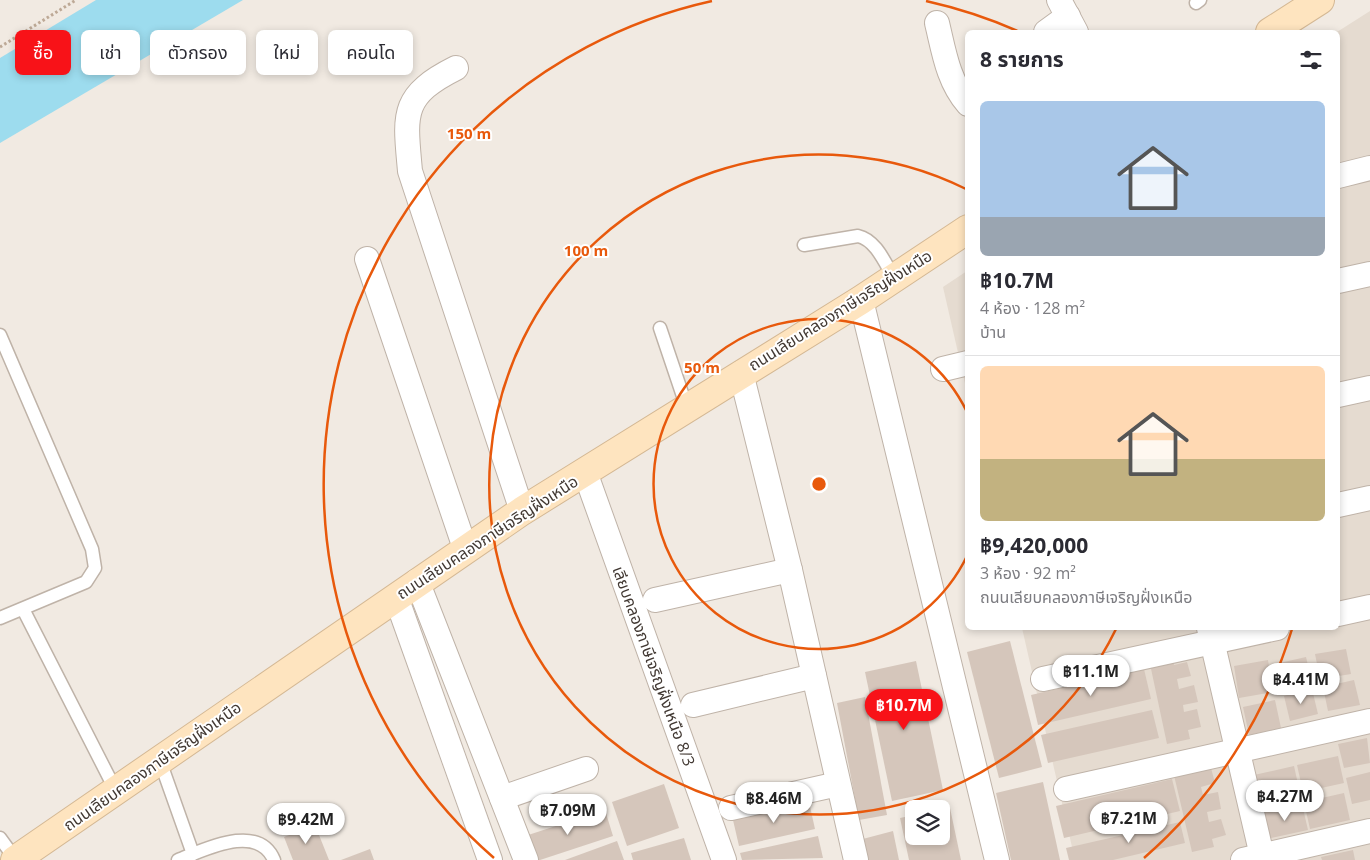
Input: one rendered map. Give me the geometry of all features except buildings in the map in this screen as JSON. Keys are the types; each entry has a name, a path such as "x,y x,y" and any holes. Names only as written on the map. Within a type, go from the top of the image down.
{"main road":[{"path":"1272,30 1305,4"},
{"name":"ถนนเลียบคลองภาษีเจริญฝั่งเหนือ","path":"16,860 417,581 522,511 861,300 965,231"}],"street":[{"path":"1049,30 1068,16"},
{"path":"937,23 948,71 964,94"},
{"path":"456,68 432,80 417,96 407,114 410,172 522,511"},
{"path":"1340,176 1370,168"},
{"path":"367,260 466,550"},
{"path":"1340,281 1370,274"},
{"path":"861,300 997,860"},
{"path":"943,368 965,364"},
{"path":"741,373 790,570 856,860"},
{"path":"1340,395 1370,388"},
{"name":"เลียบคลองภาษีเจริญฝั่งเหนือ 8/3","path":"585,472 724,860"},
{"path":"1340,505 1370,498"},
{"path":"655,600 790,570"},
{"path":"417,581 526,860"},
{"path":"396,597 490,860"},
{"path":"1340,614 1370,607"},
{"path":"1044,679 1211,635 1258,630"},
{"path":"1211,635 1238,751 1256,859 1370,831"},
{"path":"693,705 814,676"},
{"path":"1066,789 1370,721"},
{"path":"502,798 586,769"},
{"path":"731,808 838,784"}],"lane":[{"path":"804,244 858,236 864,237 873,243 894,278"},
{"path":"660,328 687,408"},
{"path":"0,335 92,549 95,568 86,582 0,618"},
{"path":"23,609 116,791"},
{"path":"160,761 193,854"},
{"path":"0,838 16,860"},
{"path":"178,860 223,842 248,841 262,845 274,860"}],"path":[{"path":"0,47 76,0"}],"shaded area":[{"path":"1370,11 1370,860 1075,860 1022,630 1340,630 1340,30"},
{"path":"965,272 965,383 943,287"}],"water":[{"path":"96,0 243,0 192,30 150,30 150,55 140,61 140,30 81,30 81,75 116,75 0,143 0,58 15,49 15,75 71,75 71,30 46,30"}]}
